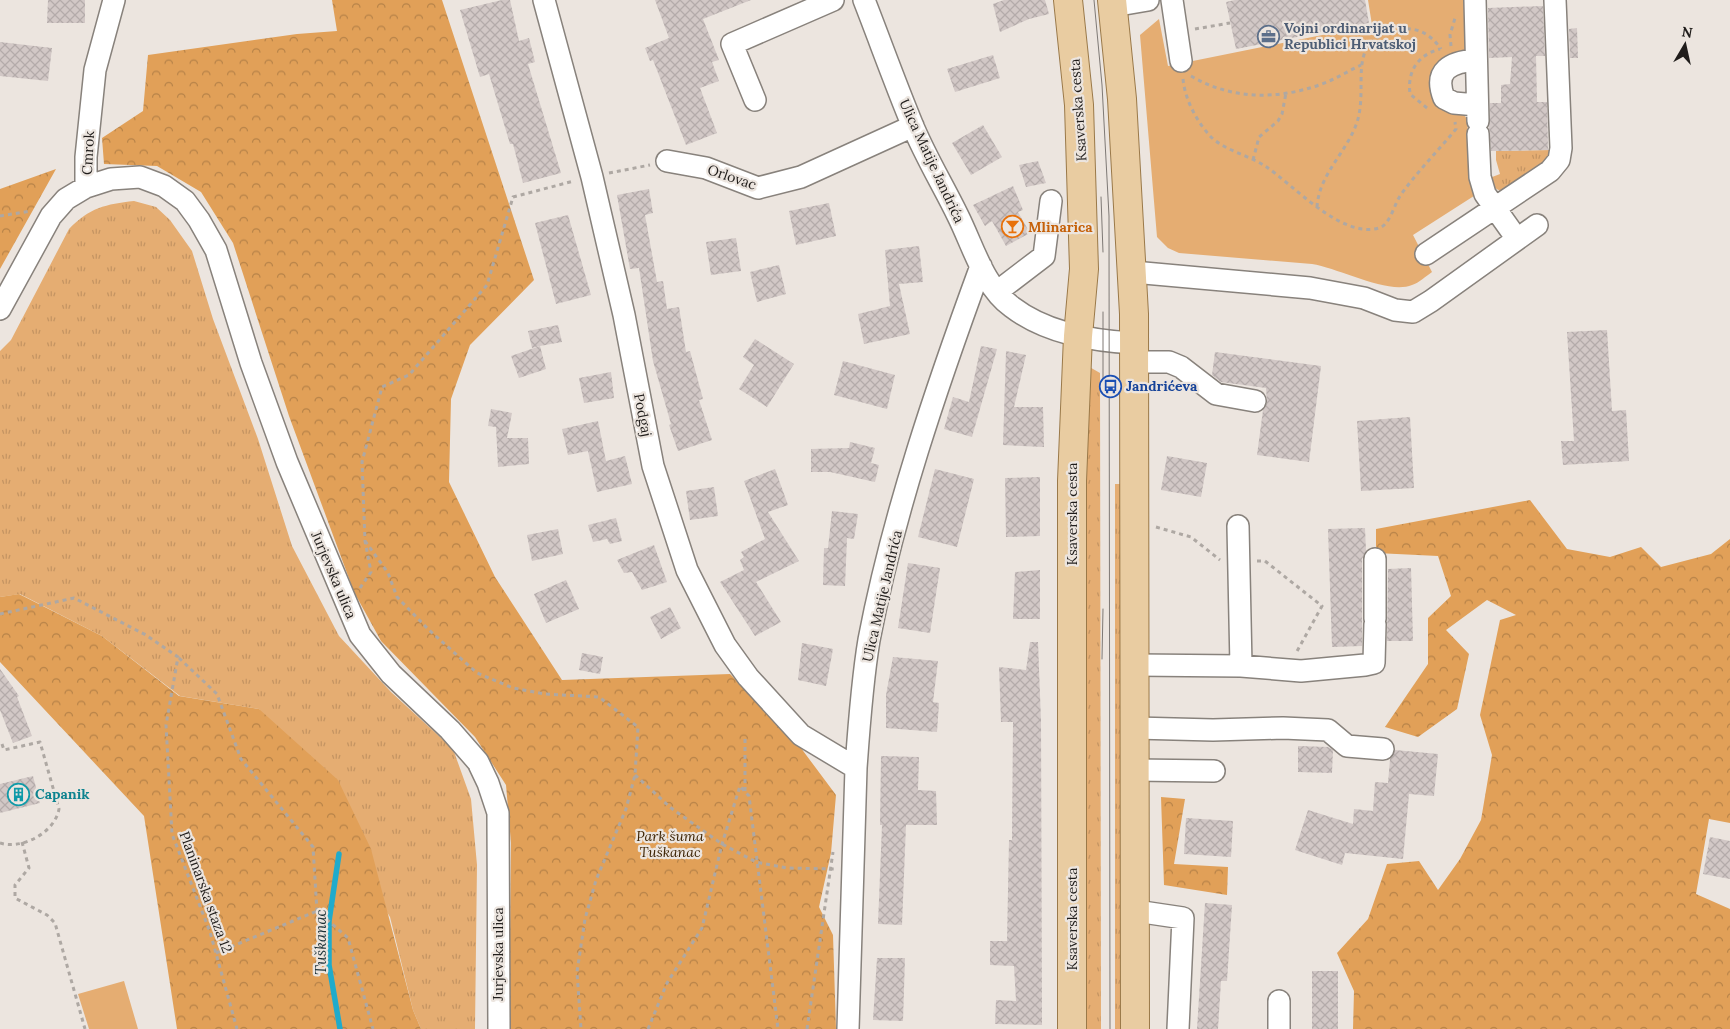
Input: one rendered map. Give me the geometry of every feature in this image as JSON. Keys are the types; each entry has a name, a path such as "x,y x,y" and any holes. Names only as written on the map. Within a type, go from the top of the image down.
{"main road":[{"name":"Ksaverska cesta","path":"1068,0 1079,105 1084,269 1078,336 1072,490 1072,1029"},
{"path":"1113,3 1133,272 1136,728 1134,770 1135,1029"}],"street":[{"name":"Cmrok","path":"0,309 51,216 66,199 86,187 86,157 95,70 114,0"},
{"name":"Podgaj","path":"544,0 592,174 624,315 653,466 687,570 725,645 748,677 801,735 856,768"},
{"path":"755,100 732,44 833,0"},
{"name":"Ulica Matije Jandrića","path":"864,0 913,126 981,266 1010,306 1032,321 1169,362 1180,367 1216,394 1254,401"},
{"path":"1113,3 1148,0"},
{"path":"1172,0 1182,66"},
{"path":"1426,254 1550,171 1559,160 1555,0"},
{"path":"1465,4 1475,36 1480,177 1485,194 1517,239"},
{"path":"1476,60 1458,62 1448,67 1442,77 1440,88 1444,98 1478,120"},
{"name":"Orlovac","path":"668,161 706,168 758,188 801,177 913,126"},
{"name":"Jurjevska ulica","path":"86,187 111,179 140,177 164,186 184,201 200,220 216,250 251,364 287,462 360,635 391,674 450,730 478,762 488,783 498,813 499,1029"},
{"path":"998,291 1044,256 1051,201"},
{"path":"1133,272 1310,288 1364,298 1395,310 1413,312 1537,225"},
{"name":"Ulica Matije Jandrića","path":"848,1029 856,768 869,640 881,587 910,480 956,333 981,266"},
{"path":"1238,526 1241,666"},
{"path":"1135,665 1241,666 1290,670 1348,668 1374,663 1375,559"},
{"path":"1136,728 1213,730 1283,728 1328,730 1347,746 1382,749"},
{"path":"1134,770 1214,771"},
{"path":"1136,911 1183,918 1178,1029"},
{"path":"1279,1001 1279,1029"}],"path":[{"path":"1451,46 1450,35 1465,4"},
{"path":"1177,33 1230,22"},
{"path":"1317,207 1319,190 1323,180 1336,163 1358,122 1362,102 1361,65 1365,53 1372,42 1394,30 1418,30 1435,40 1441,49"},
{"path":"1429,109 1410,94 1410,75 1419,60 1431,52 1457,44 1458,36 1475,36"},
{"path":"1182,66 1223,91 1250,94 1286,93 1322,84 1361,65"},
{"path":"1182,66 1190,105 1211,137 1221,145 1253,160 1289,183 1317,207 1351,225 1368,229 1382,226 1399,197 1456,129 1456,122 1447,118"},
{"path":"1253,160 1259,137 1278,121 1282,114 1286,93"},
{"path":"600,175 668,161"},
{"path":"357,592 371,572 365,541 362,462 382,387 409,375 486,285 513,198 582,179"},
{"path":"0,216 32,211 51,216"},
{"path":"1154,527 1191,537 1218,560 1224,560"},
{"path":"365,541 388,573 397,597 429,630 477,673 513,688 545,694 599,696 638,727 635,775 621,824 610,842 598,872 585,919 577,972 581,1029"},
{"path":"1247,561 1265,561 1322,606 1298,647 1290,670"},
{"path":"0,614 74,598 146,635 178,657 217,694 241,759 313,847 317,911 348,938 373,1029"},
{"name":"Planinarska staza 12","path":"178,657 166,725 172,834 210,932 237,1029"},
{"path":"745,738 745,791"},
{"path":"0,843 10,845 38,837 57,818 59,809 40,742 4,750 1,741"},
{"path":"635,775 672,808 722,844 756,862 787,868 829,870 842,867"},
{"path":"648,1029 667,984 702,928 722,844 740,786 749,796 778,1029"},
{"path":"22,842 30,868 15,885 15,898 47,915 55,923 85,1029"},
{"path":"807,1029 834,846"},
{"path":"216,953 317,911"}],"green space":[{"name":"Park šuma Tuškanac","path":"332,0 442,0 534,280 470,345 451,399 449,482 495,577 562,680 730,674 789,732 836,795 831,853 819,907 833,935 836,1029 509,1029 511,843 506,785 475,737 381,641 354,592 289,416 233,243 201,192 157,166 104,164 102,138 143,111 148,55 297,34 337,31"},
{"path":"1368,0 1465,0 1468,54 1450,55 1445,107 1464,115 1467,119 1471,180 1477,194 1413,235 1432,272 1412,285 1402,287 1390,286 1377,284 1312,264 1179,253 1168,248 1157,237 1140,35 1159,19 1168,66 1372,25"},
{"path":"1552,150 1551,158 1504,193 1493,187 1487,179 1500,174 1496,160 1496,151"},
{"path":"56,169 0,269 0,189"},
{"path":"134,201 156,207 170,220 192,251 213,319 258,439 292,546 339,636 391,692 453,749 471,799 477,865 475,1029 421,1029 413,1010 390,917 259,709 180,696 102,636 20,594 0,597 0,351 11,340 69,229 84,216 99,208"},
{"path":"1086,365 1100,373 1101,1029 1081,1029"},
{"path":"1115,484 1126,484 1126,1029 1115,1029"},
{"path":"1530,500 1567,549 1610,557 1641,547 1661,567 1711,554 1730,539 1730,823 1709,819 1696,894 1730,909 1730,1029 1353,1029 1354,991 1337,953 1368,919 1387,864 1419,861 1438,890 1460,859 1481,820 1492,755 1480,715 1500,620 1516,615 1487,600 1446,630 1469,654 1457,709 1418,737 1385,727 1428,664 1428,618 1451,596 1438,556 1376,553 1376,529"},
{"path":"19,594 102,636 179,696 259,709 338,780 371,849 413,1010 421,1029 177,1029 144,816 0,662 0,597"},
{"path":"1161,797 1185,799 1174,864 1228,867 1227,895 1164,885"},
{"path":"124,981 138,1029 89,1029 78,994"}],"building":[{"path":"48,0 85,0 85,23 47,23"},
{"path":"502,0 510,0 519,41 529,38 535,62 528,64 561,173 523,183 513,144 510,144 489,74 480,77 460,10"},
{"path":"655,0 751,0 703,19 719,60 712,62 719,81 700,88 717,133 686,145 653,60 650,61 645,48 669,38"},
{"path":"1004,0 1045,0 1049,14 1029,19 1000,32 993,4"},
{"name":"Vojni ordinarijat u Republici Hrvatskoj","path":"1235,0 1365,0 1369,23 1236,49 1226,2"},
{"path":"1543,6 1545,56 1536,56 1537,102 1547,102 1548,150 1491,151 1490,103 1501,103 1501,85 1510,84 1512,57 1489,58 1488,8"},
{"path":"1577,28 1578,58 1570,58 1569,29"},
{"path":"0,42 52,48 48,81 0,76"},
{"path":"993,55 1000,78 955,92 947,69"},
{"path":"983,125 1002,157 971,175 952,143"},
{"path":"1038,161 1046,183 1026,187 1019,165"},
{"path":"1013,186 1023,210 1018,212 1030,233 1006,246 992,221 985,226 973,205"},
{"path":"649,189 653,213 645,215 657,282 663,281 667,309 679,307 686,352 690,351 703,399 699,400 712,440 678,451 669,425 671,424 653,361 639,268 630,269 617,195"},
{"path":"829,203 836,236 796,245 789,211"},
{"path":"568,215 591,295 556,304 535,223"},
{"path":"736,238 741,271 711,275 706,242"},
{"path":"919,246 923,282 899,284 910,334 864,344 858,314 890,306 885,250"},
{"path":"779,265 786,294 757,302 750,272"},
{"path":"558,325 562,342 532,348 528,331"},
{"path":"1607,330 1612,411 1626,410 1629,461 1563,465 1561,441 1574,441 1567,332"},
{"path":"755,339 794,364 767,407 739,389 754,365 743,357"},
{"path":"540,346 546,369 519,378 511,356"},
{"path":"981,346 997,349 972,437 944,429 953,397 969,402"},
{"path":"1006,351 1026,355 1014,407 1043,407 1044,447 1003,445"},
{"path":"1215,352 1321,366 1309,462 1257,455 1263,410 1267,403 1266,388 1221,382 1212,375"},
{"path":"843,361 895,375 887,409 834,395"},
{"path":"611,372 614,398 584,403 579,378"},
{"path":"491,409 512,413 507,438 528,438 529,464 498,467 496,427 488,426"},
{"path":"1410,417 1414,488 1361,491 1357,421"},
{"path":"598,421 606,461 625,456 632,484 597,492 588,451 568,455 562,429"},
{"path":"850,442 875,448 871,463 879,465 875,482 830,472 811,472 811,449 849,448"},
{"path":"1167,456 1207,463 1201,497 1161,490"},
{"path":"775,469 788,505 768,512 799,561 756,582 781,622 755,636 720,582 744,570 740,560 744,557 741,552 765,539 744,481"},
{"path":"935,469 974,479 957,547 918,537"},
{"path":"1040,477 1040,536 1006,537 1005,478"},
{"path":"714,487 718,516 690,520 686,491"},
{"path":"832,511 858,514 854,539 847,538 845,586 823,585 824,548 828,548"},
{"path":"616,518 622,541 610,544 607,539 593,542 588,525"},
{"path":"1365,528 1366,551 1362,559 1362,646 1332,647 1328,529"},
{"path":"558,529 563,554 532,561 527,535"},
{"path":"654,545 667,582 642,590 632,572 624,573 617,560"},
{"path":"908,563 940,568 930,633 898,628"},
{"path":"1411,568 1413,641 1387,641 1388,569"},
{"path":"1040,570 1040,619 1013,619 1015,572"},
{"path":"566,580 579,609 546,623 534,594"},
{"path":"670,607 681,628 661,639 650,617"},
{"path":"1030,642 1038,642 1041,721 1042,1025 995,1024 996,1000 1016,1001 1014,966 990,965 990,941 1007,941 1009,840 1012,840 1013,722 1001,722 999,667 1026,670"},
{"path":"802,643 833,649 826,686 798,680"},
{"path":"582,653 603,657 600,674 579,670"},
{"path":"893,657 938,661 933,702 939,703 937,732 886,728 886,695"},
{"path":"0,669 19,696 17,697 32,736 13,743 0,710"},
{"path":"1298,746 1328,747 1333,750 1332,773 1298,772"},
{"path":"1395,750 1438,754 1434,796 1409,794 1403,859 1345,853 1342,865 1295,850 1308,810 1353,824 1354,809 1373,811 1375,782 1388,783 1390,759"},
{"path":"881,756 919,757 918,790 936,791 937,825 906,825 902,925 878,924 882,825 880,825"},
{"name":"Capanik","path":"33,776 40,803 0,813 0,784"},
{"path":"1186,818 1233,821 1231,857 1184,854"},
{"path":"1710,837 1730,841 1730,879 1703,874"},
{"path":"1205,903 1232,905 1227,981 1221,981 1218,1029 1197,1029"},
{"path":"877,958 905,958 903,1021 873,1020"},
{"path":"1312,971 1338,971 1338,1029 1312,1029"}],"waterway":[{"name":"Tuškanac","path":"339,854 329,921 329,965 340,1029"}],"tram line":[{"path":"1094,0 1102,85 1109,216 1110,1029"},
{"path":"1101,197 1103,252"},
{"path":"1103,312 1103,389"},
{"path":"1102,659 1103,609"}],"place":[{"name":"Vojni ordinarijat u Republici Hrvatskoj","path":"1268,36"},
{"name":"Mlinarica","path":"1012,227"},
{"name":"Jandrićeva","path":"1110,386"},
{"name":"Capanik","path":"19,794"}]}
